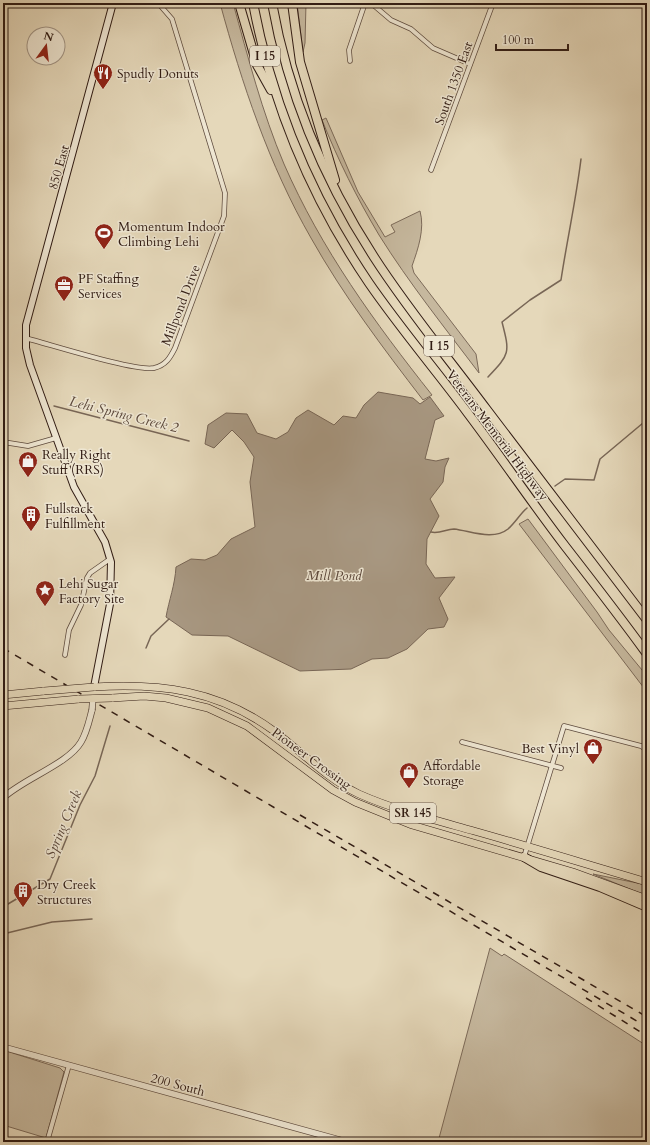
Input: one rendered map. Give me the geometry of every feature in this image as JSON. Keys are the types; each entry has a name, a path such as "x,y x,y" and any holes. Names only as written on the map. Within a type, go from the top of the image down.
{"highway":[{"path":"239,3 257,65 281,108"},
{"name":"Veterans Memorial Highway","path":"253,3 266,60 281,108 297,150 319,198 346,246 369,283 647,654"},
{"name":"Veterans Memorial Highway","path":"272,3 286,63 296,96 314,145 342,203 366,245 396,290 647,619"},
{"path":"292,3 300,62 311,104 342,203"},
{"name":"Pioneer Crossing","path":"3,695 94,687 127,686 167,688 212,698 235,707 274,731 322,771 358,794 415,814 647,882"},
{"name":"Pioneer Crossing","path":"3,706 93,698 128,697 166,698 208,708 247,726 327,786 355,802 412,825 524,857 596,880 647,900"},
{"path":"524,857 542,867 600,887 647,907"}],"main road":[{"name":"850 East","path":"94,687 110,604 112,581 110,559 105,542 74,487 56,438 30,365 26,338 26,325 113,3"}],"street":[{"name":"Millpond Drive","path":"26,338 141,368 161,365 169,360 175,348 224,216 225,193 172,19 158,3"},
{"path":"350,61 349,50 365,3"},
{"path":"372,3 391,20 411,29 433,48 470,64"},
{"name":"South 1350 East","path":"431,170 492,3"},
{"path":"3,442 28,446 56,438"},
{"path":"65,655 69,630 81,605 87,578 90,573 110,559"},
{"path":"3,798 28,779 52,767 75,750 81,742 89,724 93,698"},
{"path":"524,857 564,726 640,746 647,750"},
{"path":"462,742 561,768"},
{"name":"200 South","path":"3,1047 347,1142"},
{"path":"47,1142 69,1065"}],"shaded area":[{"path":"220,3 233,3 269,124 284,164 299,195 315,226 350,284 432,395 423,400 378,341 350,301 323,259 296,210 282,182 258,124 247,94"},
{"path":"297,3 306,3 305,43 303,52"},
{"path":"326,118 358,192 385,237 395,232 391,225 420,211 422,225 412,266 414,273 476,354 479,373 415,288 379,235 341,164 322,120"},
{"path":"528,519 609,630 647,676 647,692 519,524"},
{"path":"593,874 647,885 647,896"},
{"path":"490,948 502,956 504,954 647,1046 647,1142 438,1142"},
{"path":"3,1050 60,1068 64,1072 46,1138 3,1125"}],"water":[{"name":"Mill Pond","path":"378,392 413,398 420,404 430,397 444,416 435,420 425,459 436,461 449,458 445,467 443,482 430,499 439,516 427,539 426,564 435,578 455,577 439,598 448,619 444,627 428,629 407,649 388,658 372,659 351,669 300,671 228,636 192,635 166,617 176,567 191,559 205,560 217,555 231,539 255,527 250,482 254,457 244,442 232,430 214,448 205,444 208,425 226,413 247,414 257,433 276,439 288,432 296,418 308,410 334,425 343,416 356,418 364,405"}],"waterway":[{"path":"488,377 501,363 506,352 507,347 502,322 530,300 561,280 581,159"},
{"name":"Lehi Spring Creek 2","path":"54,406 189,441"},
{"path":"555,486 565,479 594,480 600,459 643,423 647,423"},
{"path":"431,532 454,529 489,535 502,533 508,529 527,508"},
{"name":"Spring Creek","path":"146,648 151,636 169,619"},
{"name":"Spring Creek","path":"3,905 8,904 50,879 80,805 95,776 110,726"},
{"path":"3,934 52,922 92,919"}],"railway":[{"path":"3,648 647,1027"},
{"path":"300,815 647,1017"},
{"path":"586,998 647,1036"}],"place":[{"name":"Spudly Donuts","path":"103,90"},
{"name":"Momentum Indoor Climbing Lehi","path":"104,250"},
{"name":"PF Staffing Services","path":"64,302"},
{"name":"Really Right Stuff (RRS)","path":"28,478"},
{"name":"Fullstack Fulfillment","path":"31,532"},
{"name":"Lehi Sugar Factory Site","path":"45,607"},
{"name":"Best Vinyl","path":"593,765"},
{"name":"Affordable Storage","path":"409,789"},
{"name":"Dry Creek Structures","path":"23,908"}]}
